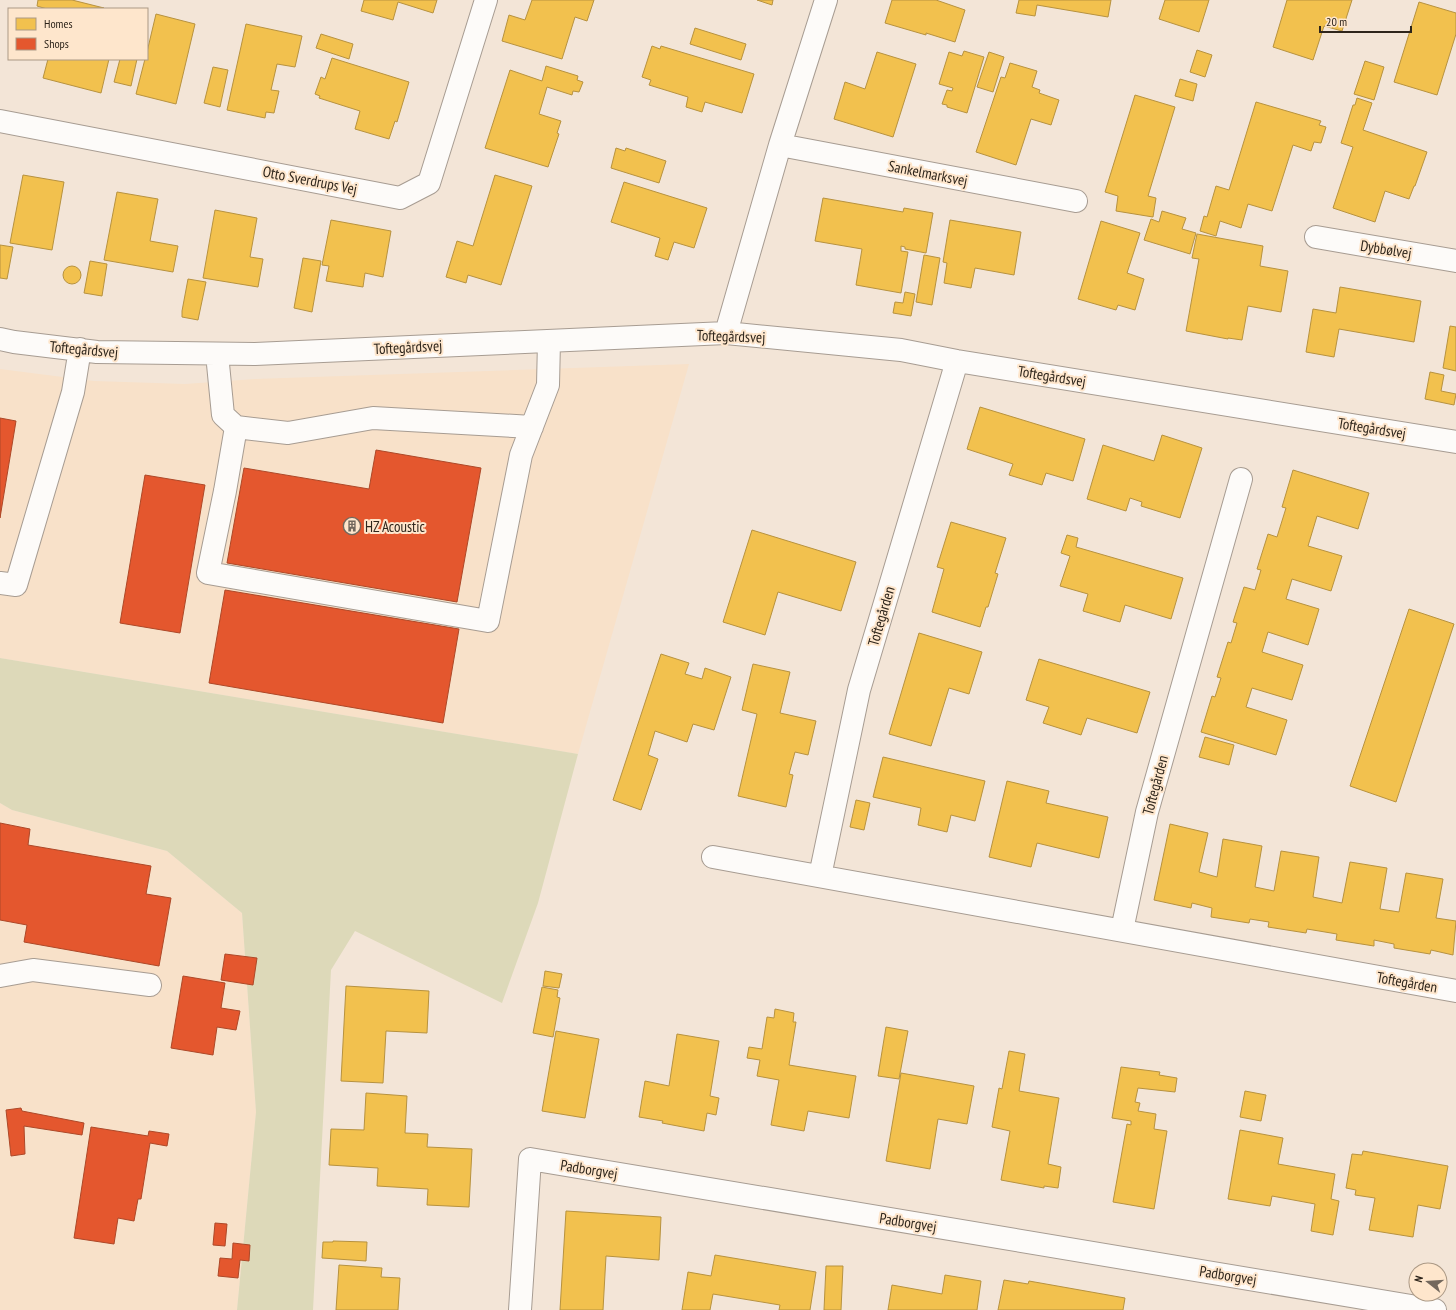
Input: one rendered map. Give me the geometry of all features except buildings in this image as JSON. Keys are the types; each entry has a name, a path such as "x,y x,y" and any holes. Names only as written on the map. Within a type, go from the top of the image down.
{"street":[{"name":"Otto Sverdrups Vej","path":"0,121 400,198 428,183 486,0"},
{"path":"726,333 780,145 826,0"},
{"name":"Sankelmarksvej","path":"780,145 1076,200"},
{"name":"Dybbølvej","path":"1316,237 1456,261"},
{"name":"Toftegårdsvej","path":"0,339 98,352 263,354 726,333 901,350 957,361 1456,442"},
{"path":"236,427 225,491 208,573 488,621 520,455 548,385 549,341"},
{"path":"0,583 16,585 73,392 80,350"},
{"path":"217,354 223,415 236,427 288,433 373,418 532,427"},
{"name":"Toftegården","path":"820,876 859,690 957,361"},
{"name":"Toftegården","path":"1122,930 1147,812 1241,479"},
{"name":"Toftegården","path":"713,857 1456,991"},
{"path":"0,976 33,970 150,985"},
{"name":"Padborgvej","path":"520,1310 530,1159 1436,1310"}],"shaded area":[{"path":"689,364 578,754 0,658 0,369 94,381 185,384 255,379"},
{"path":"0,658 578,754 538,903 502,1003 355,931 331,970 313,1310 237,1310 256,1112 242,913 167,851 12,810 0,803"},
{"path":"0,803 12,810 167,851 242,913 256,1112 237,1310 0,1310"}],"place":[{"name":"HZ Acoustic","path":"352,526"}]}
